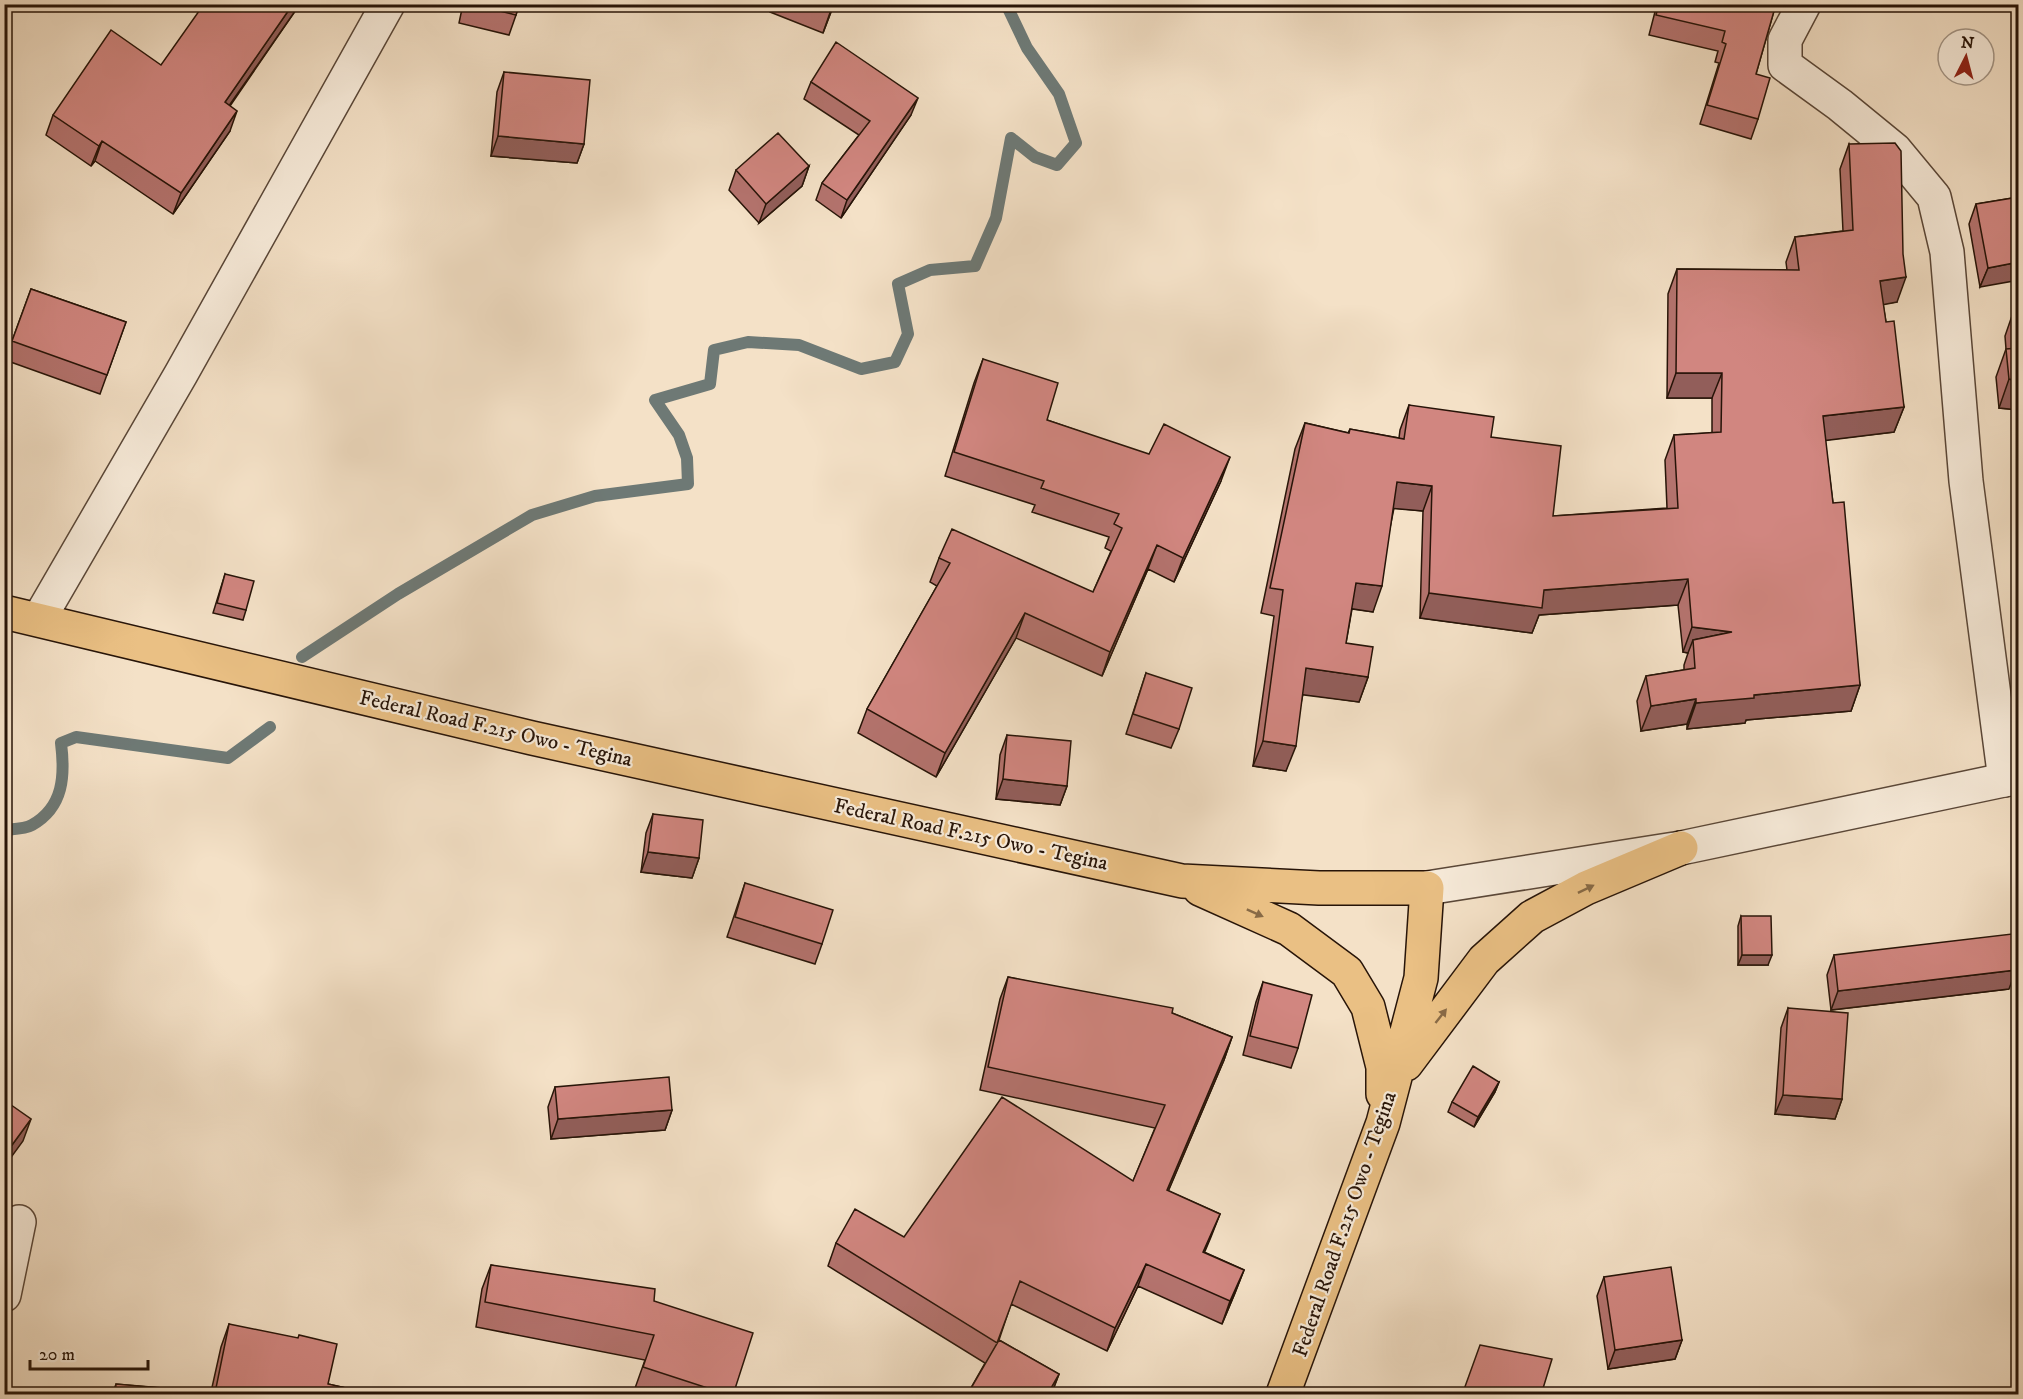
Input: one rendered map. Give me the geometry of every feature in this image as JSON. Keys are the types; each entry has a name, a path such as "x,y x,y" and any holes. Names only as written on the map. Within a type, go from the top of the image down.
{"main road":[{"name":"Federal Road F.215 Owo - Tegina","path":"4,612 532,738 1182,881 1319,888 1427,888 1421,978 1383,1123 1283,1395"},
{"path":"1394,1080 1484,960 1532,917 1586,888 1681,848"},
{"path":"1182,881 1289,929 1347,972 1368,1007 1383,1067 1383,1123"}],"street":[{"path":"39,619 181,374 388,4"},
{"path":"1427,888 1681,848 2012,778 1966,481 1947,252 1934,196 1894,150 1840,105 1785,65 1785,40 1804,4"},
{"path":"4,1295 20,1222"}],"building":[{"path":"204,4 293,4 225,102 237,111 181,193 102,141 99,146 53,115 111,30 161,65"},
{"path":"471,4 519,4 516,15"},
{"path":"1659,4 1776,4 1756,74 1770,78 1758,119 1707,105 1726,44 1722,42 1725,31 1656,15"},
{"path":"836,42 918,98 847,200 822,183 870,121 811,82"},
{"path":"504,72 590,80 584,144 498,136"},
{"path":"778,133 809,166 766,204 736,170"},
{"path":"1895,143 1901,151 1903,254 1906,277 1880,281 1886,322 1894,321 1904,407 1823,416 1833,503 1844,502 1860,685 1696,703 1696,699 1651,706 1646,676 1695,668 1693,640 1732,632 1692,627 1688,579 1544,590 1542,608 1429,593 1432,486 1397,482 1382,586 1356,583 1346,643 1373,647 1368,677 1306,668 1296,746 1263,741 1283,590 1270,588 1305,423 1349,433 1350,429 1404,439 1409,405 1494,417 1491,437 1561,446 1553,516 1678,508 1674,435 1721,432 1722,373 1676,373 1677,269 1799,270 1795,237 1853,230 1849,144"},
{"path":"2019,197 2019,262 1988,268 1976,204"},
{"path":"31,289 126,322 107,375 12,341"},
{"path":"2015,307 2019,307 2019,345"},
{"path":"2019,348 2019,381 2009,379 2006,349"},
{"path":"983,359 1058,383 1047,420 1149,454 1164,424 1230,457 1183,558 1157,545 1110,652 1025,613 945,753 867,709 950,563 939,558 952,529 1093,592 1122,528 1114,524 1119,514 1041,488 1044,481 954,452"},
{"path":"225,574 254,581 246,610 217,603"},
{"path":"1146,673 1192,688 1179,729 1133,714"},
{"path":"1007,735 1071,741 1067,786 1003,779"},
{"path":"653,814 703,820 699,858 648,852"},
{"path":"745,883 833,910 822,944 735,917"},
{"path":"1741,916 1771,916 1772,955 1742,955"},
{"path":"2012,934 2016,970 1838,991 1834,955"},
{"path":"1008,977 1173,1008 1172,1013 1232,1037 1167,1190 1220,1214 1203,1252 1244,1270 1230,1301 1146,1264 1115,1328 1020,1281 997,1343 836,1243 855,1209 904,1237 1002,1097 1133,1181 1165,1105 988,1067"},
{"path":"1263,982 1312,995 1298,1048 1250,1036"},
{"path":"1788,1008 1848,1013 1842,1099 1783,1095"},
{"path":"1473,1066 1499,1082 1478,1117 1452,1102"},
{"path":"669,1077 672,1110 558,1119 555,1087"},
{"path":"4,1100 31,1119 4,1156"},
{"path":"491,1265 655,1289 654,1301 753,1333 733,1395 643,1367 654,1335 485,1302"},
{"path":"1671,1267 1682,1340 1615,1350 1604,1277"},
{"path":"229,1324 298,1338 299,1335 337,1344 328,1384 377,1395 115,1395 116,1384 215,1393"},
{"path":"999,1340 1059,1374 1047,1395 967,1395"},
{"path":"1480,1345 1552,1359 1541,1395 1462,1395"}],"waterway":[{"path":"302,657 398,594 532,515 595,496 688,484 687,458 679,435 655,400 710,384 714,350 748,342 799,345 861,369 895,362 908,334 898,284 930,270 975,266 996,218 1011,138 1035,157 1057,165 1076,143 1059,94 1027,48 1006,4"},
{"path":"4,830 29,826 43,818 51,809 62,778 61,743 76,737 228,758 270,727"}]}
